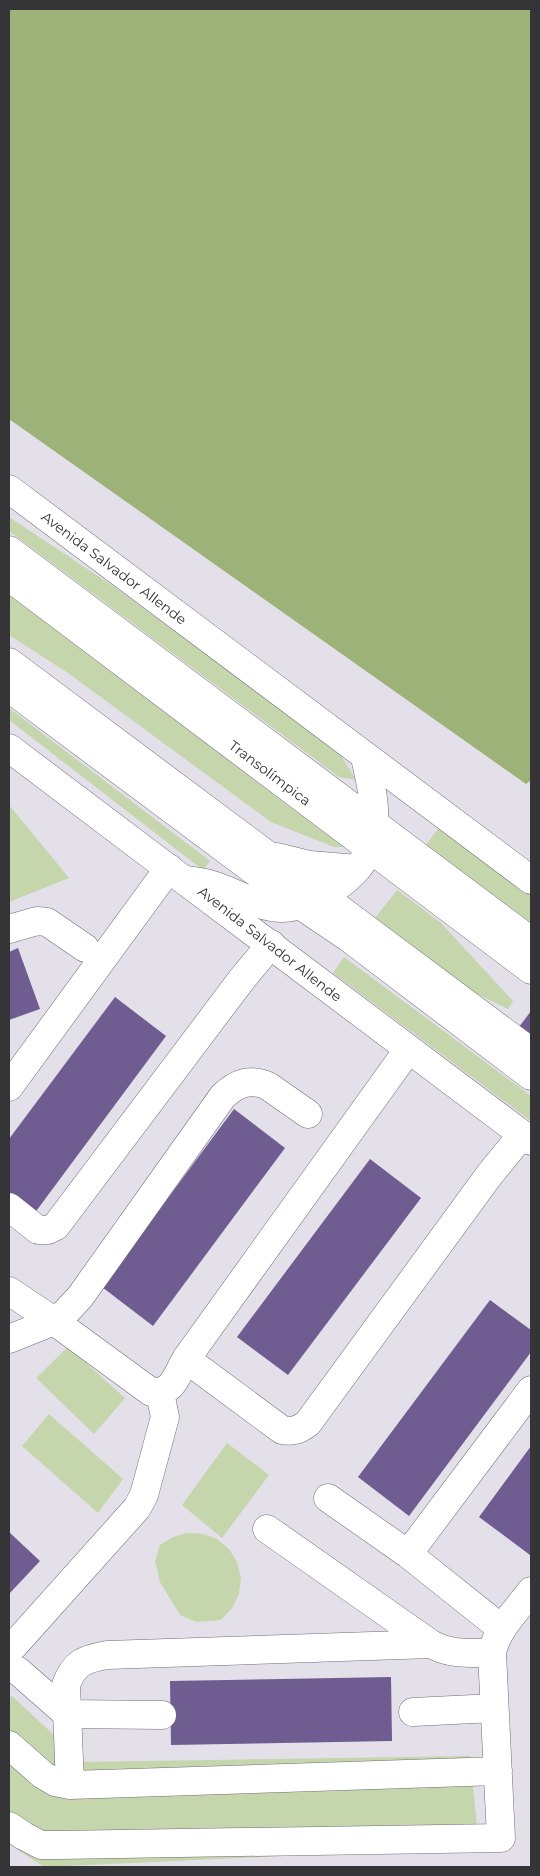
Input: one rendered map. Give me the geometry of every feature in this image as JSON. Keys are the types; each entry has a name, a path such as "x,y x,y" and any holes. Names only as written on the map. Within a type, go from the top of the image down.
{"main road":[{"name":"Avenida Salvador Allende","path":"9,489 531,880"},
{"path":"9,550 367,847 531,941"},
{"name":"Transolímpica","path":"9,577 531,970"},
{"path":"9,662 266,854 349,938 531,1076"},
{"path":"9,688 311,901 531,1052"},
{"name":"Avenida Salvador Allende","path":"9,748 527,1138"},
{"path":"9,1087 178,874 209,883 258,904 281,908 311,901 345,882 367,847 376,809 366,757"},
{"path":"266,854 310,865 367,847"},
{"path":"9,930 37,921 47,922 85,948"},
{"path":"9,1207 38,1230 48,1230 56,1226 242,979 271,944"},
{"path":"9,1291 54,1321 151,1392 160,1393 169,1390 186,1359 408,1050"},
{"path":"9,1339 54,1321 66,1313 80,1297 223,1096 232,1087 243,1082 253,1081 262,1083 308,1114"},
{"path":"186,1359 282,1430 292,1432 300,1429 308,1423 490,1174 527,1138"},
{"path":"408,1554 531,1390"},
{"path":"160,1393 165,1417 144,1495 137,1508 14,1661 67,1714 162,1715"},
{"path":"328,1498 408,1554 497,1641"},
{"path":"267,1529 443,1651 453,1653 497,1641"},
{"path":"9,1826 41,1844 58,1845 501,1838 494,1708 497,1641 531,1591"},
{"path":"70,1785 66,1686 71,1673 79,1664 91,1658 107,1655 431,1644"},
{"path":"413,1712 494,1708"},
{"path":"9,1745 43,1775 55,1782 70,1785 498,1771"}],"green space":[{"path":"9,9 531,9 531,780 526,784 9,419"},
{"path":"9,517 113,586 339,752 356,780 339,777 9,531"},
{"path":"9,588 357,847 334,847 271,822 68,673 9,635"},
{"path":"9,708 210,861 203,870 9,720"},
{"path":"9,805 69,878 9,902"},
{"path":"440,826 531,895 531,923 426,845"},
{"path":"397,890 441,923 513,1001 508,1009 420,966 367,928"},
{"path":"344,957 531,1096 531,1121 333,973"},
{"path":"68,1347 125,1398 94,1434 36,1378"},
{"path":"49,1414 123,1479 98,1513 22,1446"},
{"path":"227,1443 269,1475 222,1538 182,1505"},
{"path":"187,1533 203,1534 217,1539 229,1549 237,1562 241,1578 239,1594 232,1608 221,1620 196,1622 180,1615 160,1582 155,1561 160,1545 173,1537"},
{"path":"12,1696 83,1762 470,1756 479,1847 44,1867 9,1844 9,1698"}],"building":[{"path":"18,948 40,1009 9,1020 9,952"},
{"path":"115,997 166,1036 34,1214 9,1195 9,1139"},
{"path":"531,1011 531,1036 519,1027"},
{"path":"234,1109 285,1148 153,1326 102,1287"},
{"path":"370,1159 421,1198 288,1375 237,1337"},
{"path":"490,1300 531,1330 531,1352 409,1516 358,1477"},
{"path":"531,1446 531,1554 530,1555 479,1517"},
{"path":"9,1532 40,1561 9,1594"},
{"path":"391,1677 392,1741 171,1745 170,1681"}]}
